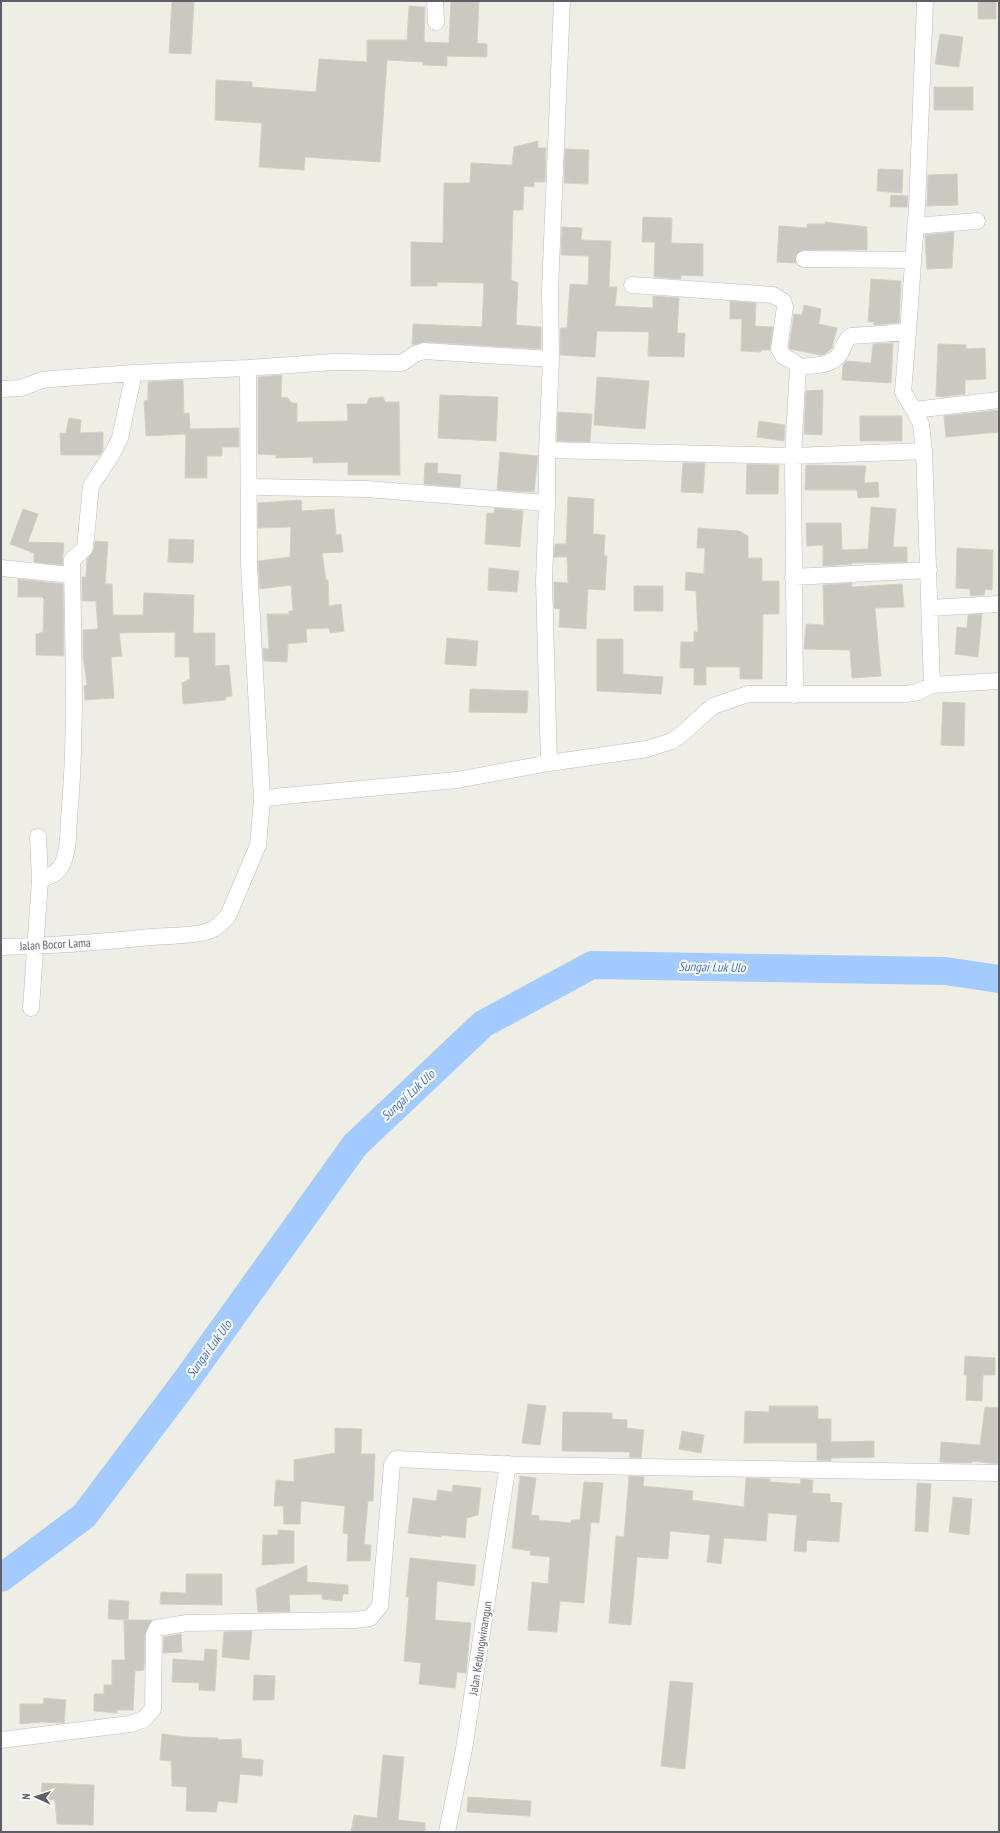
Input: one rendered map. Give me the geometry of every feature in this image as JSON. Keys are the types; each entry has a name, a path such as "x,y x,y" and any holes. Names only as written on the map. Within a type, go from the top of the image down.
{"street":[{"path":"435,1 436,22"},
{"path":"549,763 544,612 547,450 551,359 550,290 562,1"},
{"path":"924,1 915,226 903,392 921,424 924,451 932,685"},
{"path":"915,226 977,221"},
{"path":"804,259 913,260"},
{"path":"632,285 773,295 780,298 785,307 779,349 782,356 794,362 798,378 793,456 795,695"},
{"path":"798,378 836,360 846,340 851,336 908,332"},
{"path":"1,388 21,388 42,380 134,373 248,368 334,362 402,362 415,354 424,352 551,359"},
{"name":"Jalan Bocor Lama","path":"1,947 109,941 207,932 221,924 228,916 258,846 262,799 249,564 248,368"},
{"path":"40,880 53,875 60,867 66,855 73,774 75,685 72,560 85,548 91,486 112,454 120,438 134,373"},
{"path":"914,410 999,400"},
{"path":"547,450 793,456 924,451"},
{"path":"249,487 366,489 547,503"},
{"path":"1,568 72,575"},
{"path":"793,577 929,570"},
{"path":"930,608 999,604"},
{"path":"262,799 457,780 549,763 647,749 672,741 713,706 748,694 906,694 918,692 932,685 999,680"},
{"path":"31,1008 40,880 38,837"},
{"path":"1,1740 130,1724 143,1720 153,1708 154,1635 157,1628 187,1623 355,1620 370,1618 380,1606 392,1465 396,1459 508,1464 999,1473"},
{"name":"Jalan Kedungwinangun","path":"447,1832 464,1749 508,1464"}],"building":[{"path":"172,1 194,1 191,54 169,53"},
{"path":"451,1 479,1 477,43 487,44 487,57 447,56 447,66 423,65 423,62 387,60 380,162 305,157 304,170 259,167 262,123 215,120 216,80 252,82 252,87 316,92 319,59 367,62 367,40 407,40 409,6 425,7 424,42 449,43"},
{"path":"978,1 996,1 996,19 978,19"},
{"path":"940,34 963,37 959,67 935,64"},
{"path":"934,87 973,87 973,110 934,110"},
{"path":"538,141 538,148 546,148 545,182 534,182 534,187 524,186 523,210 513,210 511,280 518,283 516,325 541,327 541,349 425,342 412,345 413,324 482,327 484,283 437,282 437,286 411,286 411,242 443,243 444,183 470,183 471,163 512,165 514,147"},
{"path":"565,149 589,150 588,184 564,183"},
{"path":"878,169 903,170 902,193 877,191"},
{"path":"957,174 958,205 927,206 928,175"},
{"path":"891,195 908,196 907,207 890,207"},
{"path":"643,217 672,218 671,243 703,244 703,276 681,275 681,279 654,277 655,242 642,242"},
{"path":"825,222 867,227 867,250 804,250 796,255 796,263 777,262 779,226 807,228 807,224 825,224"},
{"path":"562,227 582,228 581,240 611,241 609,287 617,287 615,306 653,308 653,296 679,298 677,333 685,333 684,357 648,356 649,332 597,331 595,357 560,355 560,329 567,328 570,284 588,285 589,256 561,255"},
{"path":"954,232 952,268 927,269 925,235"},
{"path":"871,279 901,281 899,323 874,325 874,322 868,322"},
{"path":"730,301 756,303 755,326 773,327 770,350 761,350 761,352 741,351 742,319 730,319"},
{"path":"804,305 821,309 819,324 837,328 832,348 825,354 820,355 790,349 789,347 794,314 802,315"},
{"path":"893,343 891,383 842,380 843,365 846,361 871,363 873,344"},
{"path":"938,344 966,345 966,349 985,348 986,379 965,380 965,394 942,397 936,396"},
{"path":"282,375 281,397 288,398 292,403 297,403 297,422 348,421 347,404 367,404 369,398 383,397 385,402 399,402 400,475 348,475 348,462 313,463 313,457 276,458 276,455 258,454 258,377"},
{"path":"597,377 649,381 645,429 594,425"},
{"path":"183,380 184,414 189,413 190,429 239,428 239,447 222,447 222,456 207,456 207,478 185,478 186,434 146,436 144,401 148,400 148,382"},
{"path":"823,390 822,435 804,434 806,391"},
{"path":"440,395 498,397 496,441 438,438"},
{"path":"999,410 999,432 946,437 944,416"},
{"path":"558,412 592,414 590,442 557,441"},
{"path":"860,416 902,416 902,441 860,441"},
{"path":"69,418 81,420 80,433 103,432 103,450 100,455 61,455 60,433 66,433"},
{"path":"759,421 785,425 784,441 757,437"},
{"path":"500,452 538,456 534,492 497,490"},
{"path":"425,463 438,463 437,473 461,475 460,487 424,484"},
{"path":"683,463 705,463 703,493 681,492"},
{"path":"747,464 779,465 778,494 746,494"},
{"path":"806,465 866,466 864,483 878,482 879,497 858,498 857,490 805,490"},
{"path":"568,497 594,499 593,534 605,535 604,556 607,556 605,590 588,589 586,629 559,627 560,609 554,608 554,582 568,583 567,557 554,557 555,544 566,544"},
{"path":"301,500 302,511 334,509 336,535 341,534 343,552 322,553 326,580 328,580 329,606 341,604 344,631 330,633 329,628 306,629 307,642 288,644 287,662 264,661 263,648 269,649 267,614 289,614 289,611 293,611 291,585 260,589 258,561 290,557 291,527 258,528 258,503"},
{"path":"871,507 896,509 893,547 907,547 907,562 852,563 823,566 823,545 807,546 806,523 841,523 842,550 868,549"},
{"path":"495,508 523,511 520,547 485,544 487,513 494,513"},
{"path":"23,509 38,514 28,542 64,543 62,565 34,562 34,553 10,544"},
{"path":"698,528 739,531 748,536 748,558 762,558 762,581 779,581 779,614 763,614 762,679 740,679 740,667 706,667 706,685 694,685 694,668 680,668 681,642 694,642 694,632 698,632 696,591 685,590 686,572 704,574 705,548 697,548"},
{"path":"169,539 194,540 193,563 168,562"},
{"path":"95,541 108,542 105,584 112,584 113,615 143,615 144,593 194,595 193,633 215,633 215,666 229,665 232,696 226,697 226,700 183,704 182,683 190,679 189,657 175,657 175,632 119,633 122,656 111,657 114,698 85,700 84,686 87,685 83,656 83,630 98,629 96,601 82,601 82,577 86,577 87,559 94,549"},
{"path":"957,548 993,550 992,590 985,589 984,595 970,596 970,589 956,588"},
{"path":"489,568 519,571 517,592 488,590"},
{"path":"18,579 63,584 64,656 36,655 36,634 43,632 44,599 42,597 18,597"},
{"path":"852,583 852,587 902,584 904,607 875,608 881,676 852,678 850,650 804,649 806,624 824,625 823,585"},
{"path":"634,586 663,586 663,611 634,611"},
{"path":"982,614 978,657 955,654 957,627 967,628 968,615"},
{"path":"447,638 478,641 476,666 445,664"},
{"path":"597,639 623,639 623,674 663,677 661,694 597,691"},
{"path":"470,689 528,691 527,713 469,712"},
{"path":"943,702 965,703 964,746 941,745"},
{"path":"965,1356 995,1358 995,1375 983,1375 982,1401 966,1400 967,1375 964,1375"},
{"path":"528,1404 546,1406 540,1445 522,1443"},
{"path":"769,1406 818,1406 818,1419 831,1419 831,1442 874,1441 874,1457 831,1458 831,1461 817,1460 817,1443 744,1443 745,1411 769,1412"},
{"path":"985,1407 999,1408 999,1464 972,1461 972,1463 940,1462 941,1442 980,1445"},
{"path":"563,1412 612,1413 612,1419 627,1420 627,1428 644,1430 641,1458 629,1457 630,1452 562,1451"},
{"path":"335,1428 362,1429 361,1454 375,1454 373,1501 368,1501 364,1544 371,1545 370,1561 347,1561 348,1534 343,1533 345,1506 301,1501 300,1524 284,1524 283,1506 274,1506 276,1480 294,1482 294,1460 335,1453"},
{"path":"682,1431 704,1435 701,1453 679,1449"},
{"path":"520,1476 536,1478 531,1515 539,1516 539,1520 571,1523 571,1520 580,1520 584,1482 603,1483 599,1523 591,1522 584,1603 560,1601 557,1632 528,1630 532,1582 548,1584 550,1557 530,1555 531,1551 512,1548"},
{"path":"629,1476 644,1477 643,1486 693,1491 692,1500 744,1507 746,1478 770,1479 770,1482 800,1484 801,1479 813,1480 812,1493 830,1494 830,1502 842,1503 839,1542 807,1540 806,1552 794,1551 797,1515 768,1513 766,1541 724,1538 721,1564 707,1562 710,1535 670,1531 668,1559 637,1557 631,1625 609,1623 616,1536 624,1537"},
{"path":"917,1483 931,1484 928,1532 915,1531"},
{"path":"453,1485 481,1488 478,1515 467,1518 465,1538 408,1533 413,1498 436,1501 438,1490 452,1492"},
{"path":"953,1497 972,1499 969,1535 949,1532"},
{"path":"278,1530 294,1531 294,1563 262,1565 263,1535 278,1535"},
{"path":"410,1558 476,1565 474,1586 437,1581 435,1620 471,1623 466,1673 457,1672 455,1688 419,1684 421,1663 404,1661 409,1597 406,1597"},
{"path":"307,1565 307,1582 348,1585 348,1594 343,1594 342,1601 322,1599 322,1594 289,1595 290,1612 258,1612 256,1589"},
{"path":"186,1574 222,1574 222,1605 160,1604 161,1592 186,1593"},
{"path":"109,1600 129,1601 128,1620 108,1619"},
{"path":"124,1620 152,1620 145,1635 144,1670 135,1671 133,1710 117,1710 117,1713 94,1711 94,1694 104,1694 104,1685 112,1685 112,1660 125,1660"},
{"path":"252,1631 249,1660 222,1657 224,1632"},
{"path":"181,1634 182,1652 163,1653 164,1637"},
{"path":"205,1649 217,1650 215,1691 199,1690 199,1683 172,1682 173,1659 204,1661"},
{"path":"254,1675 275,1676 274,1700 253,1700"},
{"path":"670,1681 693,1683 685,1769 661,1766"},
{"path":"44,1698 66,1700 64,1723 41,1722 20,1724 20,1704 43,1704"},
{"path":"162,1734 186,1737 218,1738 218,1740 241,1739 242,1758 263,1760 262,1776 240,1774 237,1803 218,1801 216,1812 186,1811 187,1787 172,1786 171,1761 160,1760"},
{"path":"383,1755 404,1757 398,1820 425,1823 425,1832 351,1832 354,1815 377,1818"},
{"path":"42,1783 94,1785 93,1825 57,1824 55,1800 41,1799"},
{"path":"468,1797 531,1801 530,1816 467,1812"}],"waterway":[{"name":"Sungai Luk Ulo","path":"1,1578 84,1516 185,1382 355,1145 483,1024 592,965 945,971 999,979"}]}
